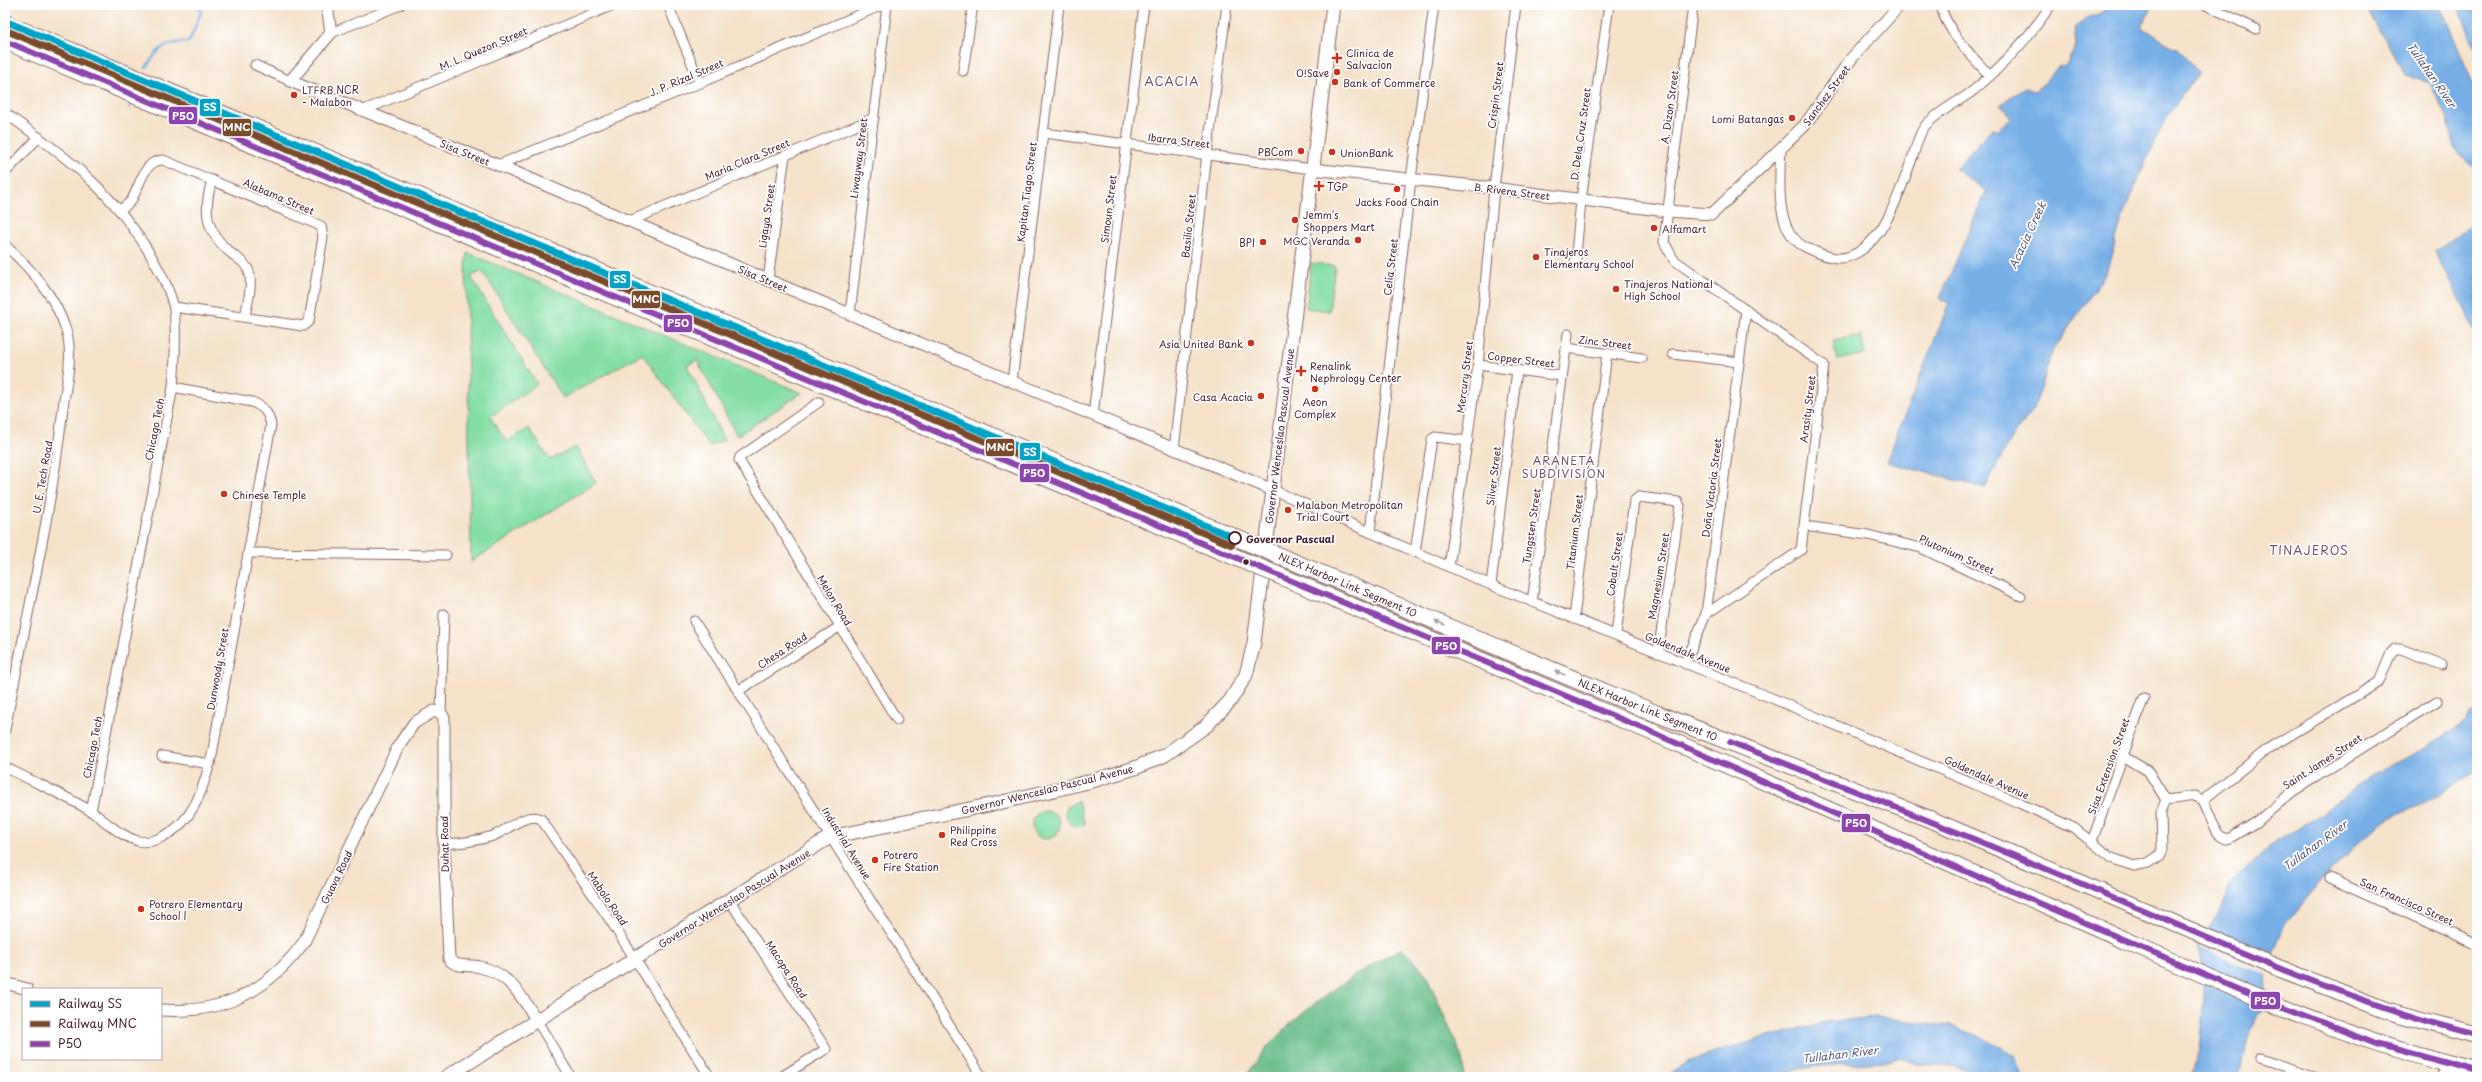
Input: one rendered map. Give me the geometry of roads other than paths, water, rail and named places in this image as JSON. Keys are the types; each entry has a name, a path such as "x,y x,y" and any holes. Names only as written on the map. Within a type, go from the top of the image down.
{"highway":[{"name":"NLEX Harbor Link Segment 10","path":"5,23 1655,713 1932,820 2281,969 2388,1011 2477,1035"},
{"name":"NLEX Harbor Link Segment 10","path":"5,41 1647,730 1914,849 2268,1002 2376,1044 2477,1070"}],"main road":[{"name":"Governor Wenceslao Pascual Avenue","path":"447,1077 830,837 994,804 1092,780 1146,764 1187,741 1230,701 1242,683 1250,664 1333,5"}],"street":[{"path":"327,5 331,33"},
{"path":"290,81 331,33 390,7 400,5"},
{"name":"M. L. Quezon Street","path":"362,111 613,5"},
{"path":"668,5 700,83"},
{"name":"J. P. Rizal Street","path":"498,165 700,83 882,5"},
{"name":"Liwayway Street","path":"850,314 887,5"},
{"path":"963,71 973,5"},
{"name":"Kapitan Tiago Street","path":"1012,382 1059,5"},
{"name":"Simoun Street","path":"1093,415 1144,5"},
{"name":"Basilio Street","path":"1174,450 1207,154 1228,5"},
{"name":"Celia Street","path":"1370,532 1411,179 1434,5"},
{"name":"Crispin Street","path":"1494,188 1516,5"},
{"name":"D. Dela Cruz Street","path":"1575,266 1581,200 1609,5"},
{"name":"A. Dizon Street","path":"1666,211 1694,5"},
{"name":"Sanchez Street","path":"1712,214 1805,125 1851,60 1900,5"},
{"path":"1940,5 1948,26 1955,37 1989,75"},
{"path":"1781,148 1782,203 1784,217 1791,235 1802,246 1819,253 1831,257 1848,257 1867,244 1885,223 1896,202 1924,127 1989,75 2016,48 2051,5"},
{"path":"2206,5 2256,29"},
{"name":"Sisa Street","path":"255,65 362,111 498,165 768,280 1273,490"},
{"name":"Chicago Tech","path":"5,113 39,137 95,182 122,210 157,266 174,308 176,346 173,388 91,812"},
{"name":"Maria Clara Street","path":"630,221 874,118"},
{"name":"Ibarra Street","path":"1044,133 1312,169"},
{"path":"5,173 39,137"},
{"name":"Ligaya Street","path":"768,280 785,155"},
{"name":"Alabama Street","path":"122,210 131,201 148,166 157,160 163,160 315,223 323,231 309,321 307,325 303,326 174,308"},
{"name":"B. Rivera Street","path":"1312,169 1494,188 1666,211 1712,214"},
{"path":"212,180 206,201 208,222 220,243 243,262 250,277 245,317"},
{"name":"Mercury Street","path":"1449,567 1478,365 1494,188"},
{"name":"Arasity Street","path":"1666,211 1664,242 1674,260 1824,365 1801,550 1706,614"},
{"name":"U. E. Tech Road","path":"5,245 24,263 45,288 66,331 70,354 59,443 5,730"},
{"name":"Doña Victoria Street","path":"1685,664 1706,614 1746,310"},
{"name":"Tungsten Street","path":"1532,602 1568,334"},
{"name":"Zinc Street","path":"1566,348 1642,358"},
{"name":"Titanium Street","path":"1574,618 1607,353"},
{"path":"1673,354 1739,362"},
{"name":"Copper Street","path":"1478,365 1562,376"},
{"name":"Silver Street","path":"1491,585 1517,370"},
{"name":"Dunwoody Street","path":"5,767 91,812 124,835 140,841 156,840 170,833 186,820 195,805 210,764 271,425 269,414 262,406 252,402 173,388"},
{"name":"Melon Road","path":"819,402 740,457 739,460 838,627 898,720"},
{"path":"1415,552 1432,439 1435,437 1468,441"},
{"name":"Goldendale Avenue","path":"1273,490 1491,585 1616,634 1658,653 1939,768 2074,828 2092,841"},
{"name":"Magnesium Street","path":"1636,498 1680,504 1658,653"},
{"name":"Cobalt Street","path":"1616,634 1636,498"},
{"name":"Plutonium Street","path":"1811,527 1868,535 1921,548 2021,596"},
{"path":"249,552 446,554"},
{"name":"Duhat Road","path":"444,614 441,713 444,718 444,844 449,959 453,964 459,966 480,967 492,971 512,984 537,1021"},
{"name":"Industrial Avenue","path":"694,621 982,1077"},
{"name":"Chesa Road","path":"738,691 838,627"},
{"path":"2166,800 2195,796 2203,800 2269,748 2379,682 2391,653 2395,649 2401,649 2442,665"},
{"name":"Sisa Extension Street","path":"2092,841 2144,698"},
{"name":"Saint James Street","path":"2203,800 2218,834 2225,839 2230,838 2258,821 2292,792 2437,701"},
{"name":"Guava Road","path":"162,1010 196,1011 233,1000 253,991 292,959 304,942 407,732 424,715 434,711 441,713"},
{"path":"162,756 210,764"},
{"path":"2123,756 2148,771 2166,800"},
{"path":"2092,841 2112,858 2134,866 2148,863 2160,855 2162,849 2161,812 2166,800"},
{"name":"Mabolo Road","path":"444,844 469,842 493,835 531,817 536,816 541,819 612,923 634,960 710,1077"},
{"name":"San Francisco Street","path":"2329,878 2477,945"},
{"name":"Macopa Road","path":"730,901 826,1049 781,1077"},
{"path":"5,982 24,988"},
{"path":"537,1021 571,1077"},
{"path":"2260,1058 2316,1077"}],"water":[{"name":"Acacia Creek","path":"2153,5 2141,27 2178,50 2199,72 2166,118 2125,210 2106,273 2052,352 2034,409 2013,435 1985,488 1886,462 1949,303 1940,298 1986,191 1955,169 1992,128 1996,131 2012,117 2000,105 2025,88 2036,91 2058,67 2066,65 2076,46 2074,28 2087,18 2103,12 2106,6"},
{"name":"Tullahan River","path":"2364,5 2440,5 2477,93 2477,170 2454,148 2446,117 2430,83 2406,75"},
{"path":"2458,5 2477,5 2477,53"},
{"path":"2477,221 2477,341 2466,312 2435,251"},
{"name":"Tullahan River","path":"2477,709 2477,771 2429,800 2393,816 2363,837 2349,854 2330,870 2285,925 2265,974 2267,1001 2262,1011 2257,1013 2249,1034 2242,1067 2236,1077 2191,1077 2199,1049 2204,996 2204,978 2199,945 2219,913 2231,883 2277,841 2311,821 2375,773 2423,749 2466,722 2471,714"},
{"name":"Tullahan River","path":"1877,1017 1951,1026 1982,1037 2014,1056 2022,1077 1983,1077 1980,1074 1951,1066 1917,1064 1899,1058 1883,1062 1805,1067 1780,1077 1666,1077 1687,1062 1735,1046 1826,1022"}],"waterway":[{"path":"146,68 158,51 173,43 189,42 202,10 196,5"},
{"path":"129,108 133,100"}],"rail line":[{"name":"SS","path":"5,21 1235,538"},
{"name":"MNC","path":"5,30 1232,545"}],"place":[{"name":"Clinica de Salvacion","path":"1337,58"},
{"name":"O!Save","path":"1337,72"},
{"name":"Bank of Commerce","path":"1335,82"},
{"name":"LTFRB NCR - Malabon","path":"294,95"},
{"name":"Lomi Batangas","path":"1792,118"},
{"name":"PBCom","path":"1301,151"},
{"name":"UnionBank","path":"1332,152"},
{"name":"TGP","path":"1319,186"},
{"name":"Jacks Food Chain","path":"1397,189"},
{"name":"Jemm's Shoppers Mart","path":"1295,220"},
{"name":"Alfamart","path":"1654,228"},
{"name":"MGC Veranda","path":"1358,240"},
{"name":"BPI","path":"1263,242"},
{"name":"Tinajeros Elementary School","path":"1536,257"},
{"name":"Tinajeros National High School","path":"1616,289"},
{"name":"Asia United Bank","path":"1251,343"},
{"name":"Renalink Nephrology Center","path":"1301,371"},
{"name":"Aeon Complex","path":"1315,389"},
{"name":"Casa Acacia","path":"1261,396"},
{"name":"Chinese Temple","path":"224,494"},
{"name":"Malabon Metropolitan Trial Court","path":"1288,510"},
{"name":"Governor Pascual","path":"1235,538"},
{"name":"Philippine Red Cross","path":"942,835"},
{"name":"Potrero Fire Station","path":"875,860"},
{"name":"Potrero Elementary School I","path":"141,909"}],"district":[{"name":"ACACIA","path":"1172,81"},
{"name":"ARANETA SUBDIVISION","path":"1564,466"},
{"name":"TINAJEROS","path":"2309,550"}]}
